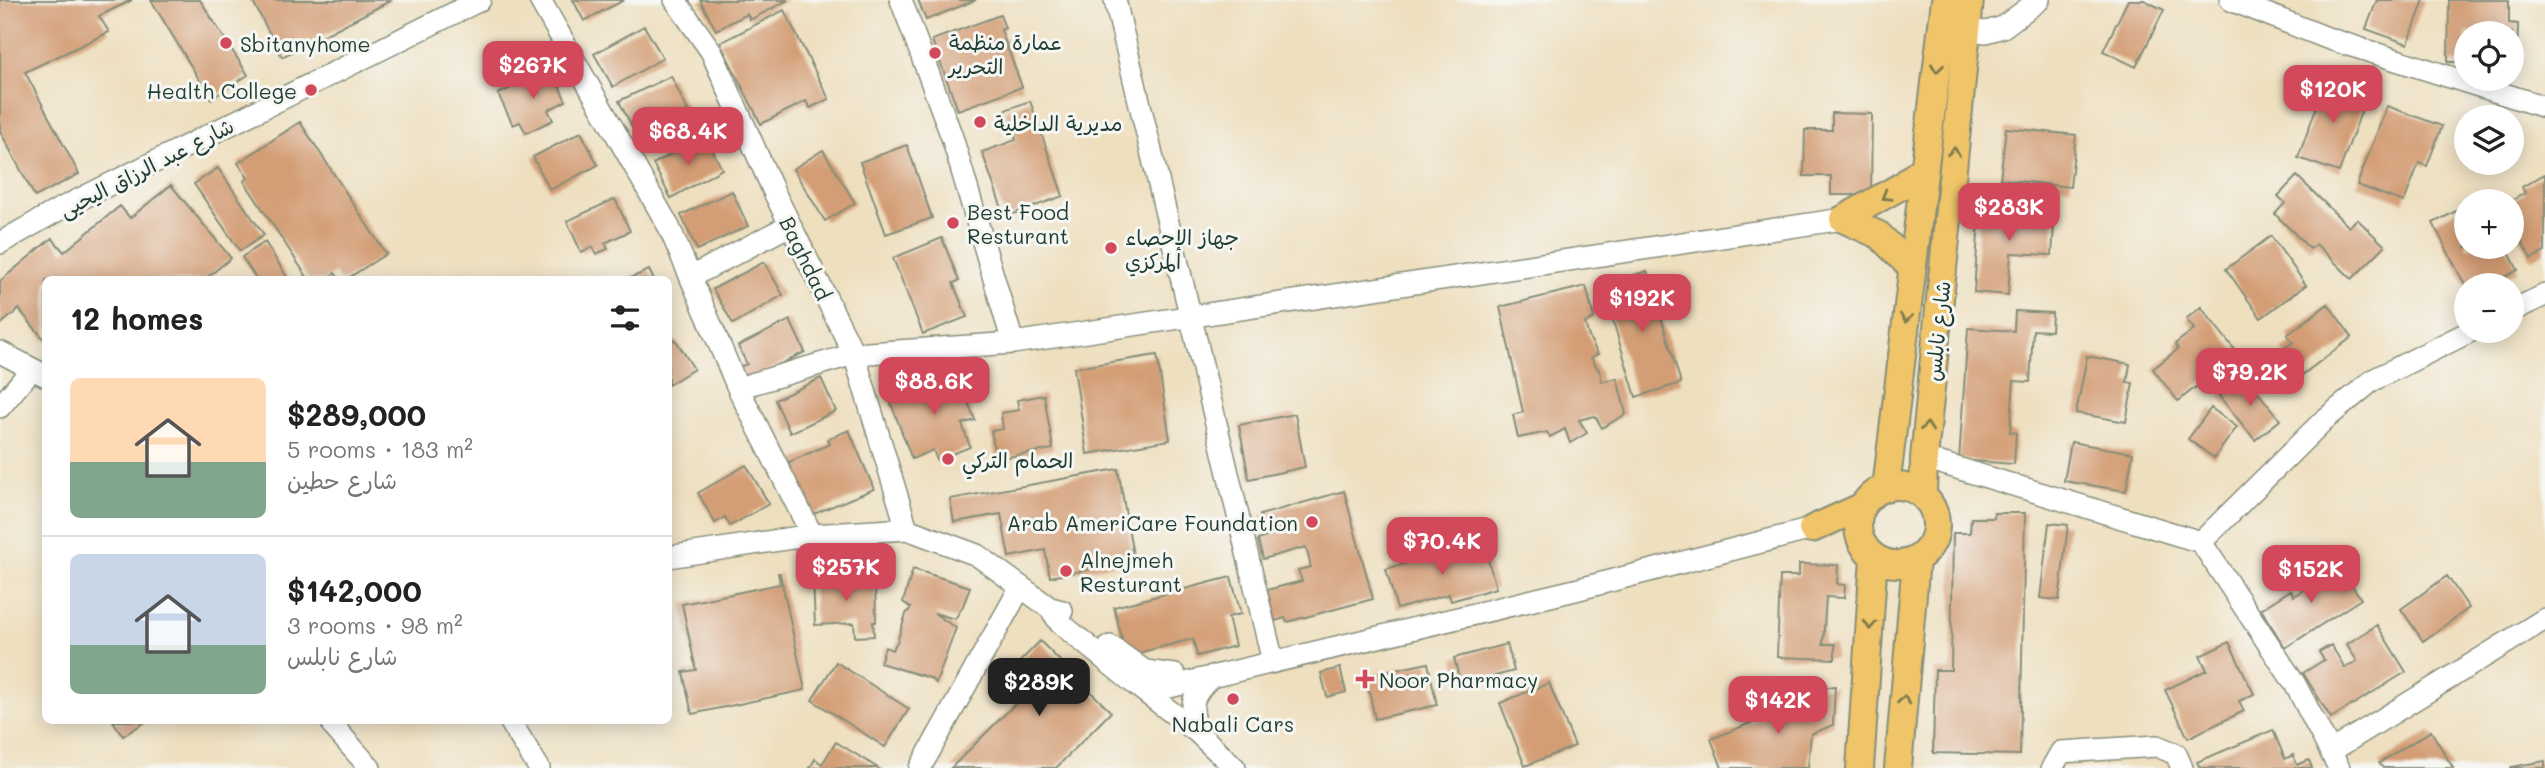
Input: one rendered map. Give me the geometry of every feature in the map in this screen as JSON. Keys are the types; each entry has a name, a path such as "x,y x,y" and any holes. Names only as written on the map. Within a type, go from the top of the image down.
{"main road":[{"name":"شارع نابلس","path":"1923,496 1954,28 1945,0"},
{"name":"شارع نابلس","path":"1886,488 1895,434 1911,267 1925,167 1954,28 1970,0"},
{"path":"1843,219 1903,185 1925,167"},
{"path":"1843,219 1879,235 1911,267"},
{"path":"1812,529 1868,551 1895,564 1916,560 1926,552 1937,529 1936,517 1923,496 1906,487 1886,488 1869,498 1863,506 1858,525 1868,551 1860,768"},
{"path":"1812,529 1863,506"},
{"path":"1898,768 1916,560"}],"street":[{"name":"شارع عبد الرزاق اليحيى","path":"0,243 58,210 481,0"},
{"path":"540,0 669,227 738,388 812,535"},
{"name":"Baghdad","path":"675,0 711,51 790,225 853,354 907,529"},
{"path":"901,0 951,136 1013,343"},
{"path":"1115,0 1273,662"},
{"path":"1954,28 1986,33 2003,27 2039,0"},
{"path":"2231,0 2327,38 2545,107"},
{"path":"738,388 853,354 1013,343 1843,219"},
{"path":"691,277 790,225"},
{"path":"2524,305 2545,295"},
{"path":"2201,542 2323,421 2373,380 2454,340"},
{"path":"0,352 39,373 0,407"},
{"path":"1924,458 2201,542 2295,684 2335,759 2545,619"},
{"path":"672,556 812,535 907,529 977,555 1050,608 1068,612 1128,660 1167,681"},
{"path":"1136,685 1212,676 1273,662 1575,590 1812,529"},
{"path":"920,768 1020,588"},
{"path":"1050,608 1060,623 1197,732 1236,768"},
{"path":"1197,732 1191,710 1197,690 1212,676"},
{"path":"1167,681 1169,712"},
{"path":"335,724 333,726 370,768"},
{"path":"512,724 539,768"},
{"path":"2052,768 2061,752 2157,746 2176,754 2182,768"}],"building":[{"path":"0,0 132,0 99,16 109,32 25,72 79,174 35,197 0,131"},
{"path":"151,0 200,0 248,75 211,99"},
{"path":"252,0 392,0 282,57"},
{"path":"573,0 624,0 584,21"},
{"path":"700,0 788,0 750,20 747,14 716,30"},
{"path":"918,0 976,0 926,20"},
{"path":"2128,0 2144,0 2164,10 2136,67 2103,51"},
{"path":"2377,0 2424,0 2408,44 2366,29"},
{"path":"2449,0 2509,0 2509,21 2454,21 2454,62 2448,62"},
{"path":"784,10 829,99 810,108 806,101 761,124 720,43"},
{"path":"1000,15 1005,28 1001,30 1022,87 958,110 932,40"},
{"path":"644,26 663,58 613,87 594,54"},
{"path":"551,69 566,101 548,110 553,120 526,133 520,122 513,125 498,94"},
{"path":"671,76 692,119 641,145 619,101"},
{"path":"2327,78 2368,93 2339,172 2298,158"},
{"path":"1030,101 1063,196 1005,217 982,152 1016,140 1005,110"},
{"path":"2387,106 2442,126 2427,166 2419,163 2404,202 2357,185"},
{"path":"1832,113 1872,114 1871,195 1831,195 1831,176 1804,176 1805,130 1832,130"},
{"path":"300,122 386,254 351,276 337,276 335,273 330,276 306,276 244,181 248,178 238,163"},
{"path":"2006,128 2076,135 2070,187 2000,179"},
{"path":"581,132 598,165 550,190 533,157"},
{"path":"705,136 722,169 671,198 653,164"},
{"path":"907,145 932,218 886,234 860,162"},
{"path":"823,150 855,203 825,221 793,169"},
{"path":"218,168 264,235 240,251 194,184"},
{"path":"2545,174 2545,252 2531,259 2524,246 2525,193 2522,187"},
{"path":"2297,176 2349,227 2357,219 2385,246 2352,279 2316,244 2310,249 2275,214 2285,203 2278,196"},
{"path":"171,185 231,258 209,276 42,276 42,337 19,309 0,325 0,281 52,238 64,252 120,206 130,218"},
{"path":"732,191 748,226 697,250 681,215"},
{"path":"615,199 630,231 605,243 608,249 596,254 593,247 581,252 567,221"},
{"path":"1980,205 2055,210 2052,255 2011,253 2008,295 1974,292"},
{"path":"2454,212 2454,259 2512,259 2518,270 2512,273 2459,273 2433,223"},
{"path":"2271,236 2306,285 2261,318 2226,269"},
{"path":"942,238 959,281 953,283 967,317 923,334 893,258"},
{"path":"265,242 286,276 254,276 242,257"},
{"path":"764,262 783,295 733,324 713,289"},
{"path":"649,270 652,276 635,276"},
{"path":"1647,271 1681,383 1636,397 1602,285"},
{"path":"1586,286 1594,318 1585,323 1598,354 1591,358 1600,372 1602,382 1617,378 1626,414 1602,428 1595,416 1579,420 1587,433 1570,443 1565,429 1550,437 1547,432 1518,438 1513,415 1523,412 1500,307"},
{"path":"2328,304 2352,337 2302,375 2282,350 2293,342 2287,335"},
{"path":"2201,307 2238,354 2178,401 2153,369 2178,349 2175,344 2194,329 2186,319"},
{"path":"2015,311 2052,313 2051,331 2033,330 2030,382 2014,381 2010,432 2016,433 2014,464 1959,460 1968,328 2014,331"},
{"path":"790,320 805,352 746,381 739,367 747,364 738,346"},
{"path":"675,339 694,369 672,383 672,341"},
{"path":"1157,355 1170,440 1087,454 1074,368"},
{"path":"2087,356 2130,364 2127,382 2133,383 2126,422 2076,413"},
{"path":"956,372 975,420 962,424 970,447 937,460 933,450 912,459 889,398"},
{"path":"2245,376 2280,420 2255,440 2219,396"},
{"path":"821,378 836,411 790,433 775,400"},
{"path":"1044,395 1053,449 996,459 991,431 1003,429 1001,413 1019,410 1017,400"},
{"path":"2211,408 2237,427 2214,458 2188,439"},
{"path":"1295,414 1305,467 1249,479 1239,425"},
{"path":"849,430 874,489 809,516 787,463 830,444 828,439"},
{"path":"2071,442 2133,453 2126,491 2064,481"},
{"path":"746,465 769,504 730,526 725,517 715,523 698,493"},
{"path":"1118,469 1134,561 1050,577 1045,550 1009,557 1001,514 954,522 950,499"},
{"path":"1344,491 1373,599 1287,622 1285,618 1275,621 1267,590 1302,581 1298,570 1311,567 1306,547 1263,559 1258,540 1266,537 1260,515"},
{"path":"1994,513 2025,513 2020,755 1933,753 1935,670 1951,670 1953,533 1970,533 1971,518 1994,518"},
{"path":"2049,523 2068,525 2059,600 2040,598"},
{"path":"1483,542 1496,588 1451,601 1449,594 1397,609 1386,569"},
{"path":"2337,562 2361,599 2285,648 2261,609 2291,590 2294,596 2306,589 2303,584"},
{"path":"1799,564 1838,565 1837,584 1845,585 1844,598 1826,597 1823,644 1835,644 1835,659 1777,657 1780,576 1799,576"},
{"path":"913,569 970,587 955,619 934,613 956,628 936,683 930,678 880,663 885,647 892,650 897,642 906,614 911,608 903,602"},
{"path":"778,573 805,690 692,714 683,672 696,670 682,604 780,584"},
{"path":"875,576 874,636 855,637 854,623 815,625 813,578"},
{"path":"2447,576 2469,608 2423,641 2401,609"},
{"path":"1231,577 1241,614 1228,617 1235,646 1197,656 1193,639 1126,656 1114,607"},
{"path":"2377,625 2406,672 2331,718 2303,673 2324,660 2319,652 2331,645 2345,668 2357,661 2347,644"},
{"path":"1040,641 1111,712 1056,768 951,768 1022,697 1003,679"},
{"path":"2229,642 2254,694 2239,701 2244,711 2188,738 2165,690 2207,670 2200,656"},
{"path":"1507,644 1514,671 1461,685 1454,658"},
{"path":"836,662 909,709 885,747 812,700"},
{"path":"1428,663 1437,705 1375,719 1366,676"},
{"path":"1340,668 1346,692 1327,697 1321,673"},
{"path":"1549,683 1575,746 1525,766 1500,703"},
{"path":"1835,686 1833,725 1811,734 1808,768 1722,768 1711,739 1810,699 1807,691"},
{"path":"115,724 142,724 123,736"},
{"path":"2273,730 2285,759 2293,755 2297,765 2309,760 2312,768 2200,768 2197,762"},
{"path":"2431,731 2453,768 2383,768 2379,763"},
{"path":"836,742 878,768 810,768 815,759 822,764"},
{"path":"2545,761 2545,768 2511,768 2511,767"}],"place":[{"name":"Sbitanyhome","path":"226,43"},
{"name":"عمارة منظمة التحرير","path":"935,53"},
{"name":"Health College","path":"311,90"},
{"name":"مديرية الداخلية","path":"980,122"},
{"name":"Best Food Resturant","path":"953,223"},
{"name":"جهاز الإحصاء المركزي","path":"1111,248"},
{"name":"الحمام التركي","path":"948,459"},
{"name":"Arab AmeriCare Foundation","path":"1312,522"},
{"name":"Alnejmeh Resturant","path":"1066,571"},
{"name":"Noor Pharmacy","path":"1365,679"},
{"name":"Nabali Cars","path":"1233,699"}]}
